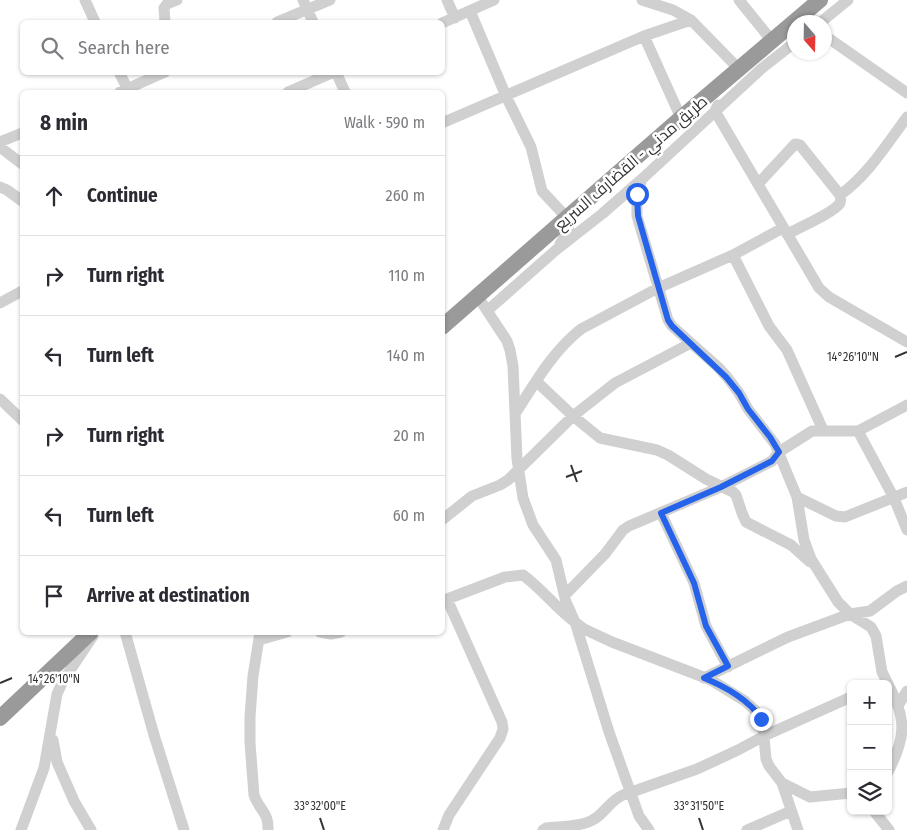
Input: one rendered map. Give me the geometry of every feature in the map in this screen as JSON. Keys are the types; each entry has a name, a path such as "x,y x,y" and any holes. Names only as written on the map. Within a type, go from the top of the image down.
{"highway":[{"name":"طريق مدني - القضارف السريع","path":"445,325 483,303 568,219 681,118 820,0"},
{"path":"3,710 88,635"}],"street":[{"path":"85,0 95,20"},
{"path":"165,20 164,8 167,4 177,0"},
{"path":"280,20 305,4 330,0"},
{"path":"448,0 455,18"},
{"path":"445,22 494,0"},
{"path":"642,0 673,10 691,20 734,74 715,111"},
{"path":"739,0 772,42"},
{"path":"830,15 848,0"},
{"path":"305,4 312,20"},
{"path":"470,11 506,96 531,147 542,191 568,219 570,227 556,250"},
{"path":"445,122 644,36 691,20"},
{"path":"644,36 681,118"},
{"path":"832,41 907,93"},
{"path":"649,830 640,816 609,732 575,622 570,613 556,560 533,525 527,512 519,471 513,366 510,350 483,303 602,214 771,60 787,48"},
{"path":"120,75 124,90"},
{"path":"129,90 159,75"},
{"path":"293,90 328,75"},
{"path":"336,75 344,90"},
{"path":"715,111 814,280 829,297 907,342"},
{"path":"840,195 862,177 907,117"},
{"path":"0,142 20,134"},
{"path":"515,414 549,361 581,329 658,288 831,211 841,201 840,195 800,145 795,144 758,184"},
{"path":"0,147 20,162"},
{"path":"642,179 637,194 638,216 668,320 726,377 770,437 779,452 797,497 807,550 838,602 850,614 870,627 876,636 885,680"},
{"path":"0,187 20,200"},
{"path":"733,255 769,326 787,350 823,430"},
{"path":"0,303 20,292"},
{"path":"445,518 472,496 500,485 519,471 573,416 615,383 691,344"},
{"path":"536,382 600,438 657,450 736,496 746,522 791,545 816,566"},
{"path":"0,399 20,418"},
{"path":"565,595 605,554 623,530 629,526 721,487 772,461 779,452 812,431 858,431 907,405"},
{"path":"858,431 894,498 907,530"},
{"path":"797,497 836,516 845,517 907,492"},
{"path":"661,513 694,583 706,626 728,666"},
{"path":"443,830 449,815 495,746 503,729 502,722 445,600 505,577 522,574 542,591 563,614 584,629 704,678 745,701 758,713 764,736 766,759 782,783 798,830"},
{"path":"704,678 780,640 850,614 870,611 896,591 907,586"},
{"path":"21,830 44,768 57,694 63,681 94,635"},
{"path":"126,635 154,735 184,830"},
{"path":"260,636 253,676 250,743 254,795 256,801 265,812 268,820 268,830"},
{"path":"898,704 907,691"},
{"path":"889,770 897,755 902,736 902,722 898,704 892,694"},
{"path":"542,830 582,824 592,820 616,798 697,769 847,699"},
{"path":"51,730 57,762 74,801 92,830"},
{"path":"782,783 810,797 847,793"},
{"path":"746,830 791,811"},
{"path":"877,815 888,830"}],"route":[{"path":"637,194 638,216 668,320 672,326 718,367 739,393 748,409 779,452 772,461 721,487 661,513 694,583 706,626 728,666 704,678 711,680 745,701 758,713 761,719"}]}
